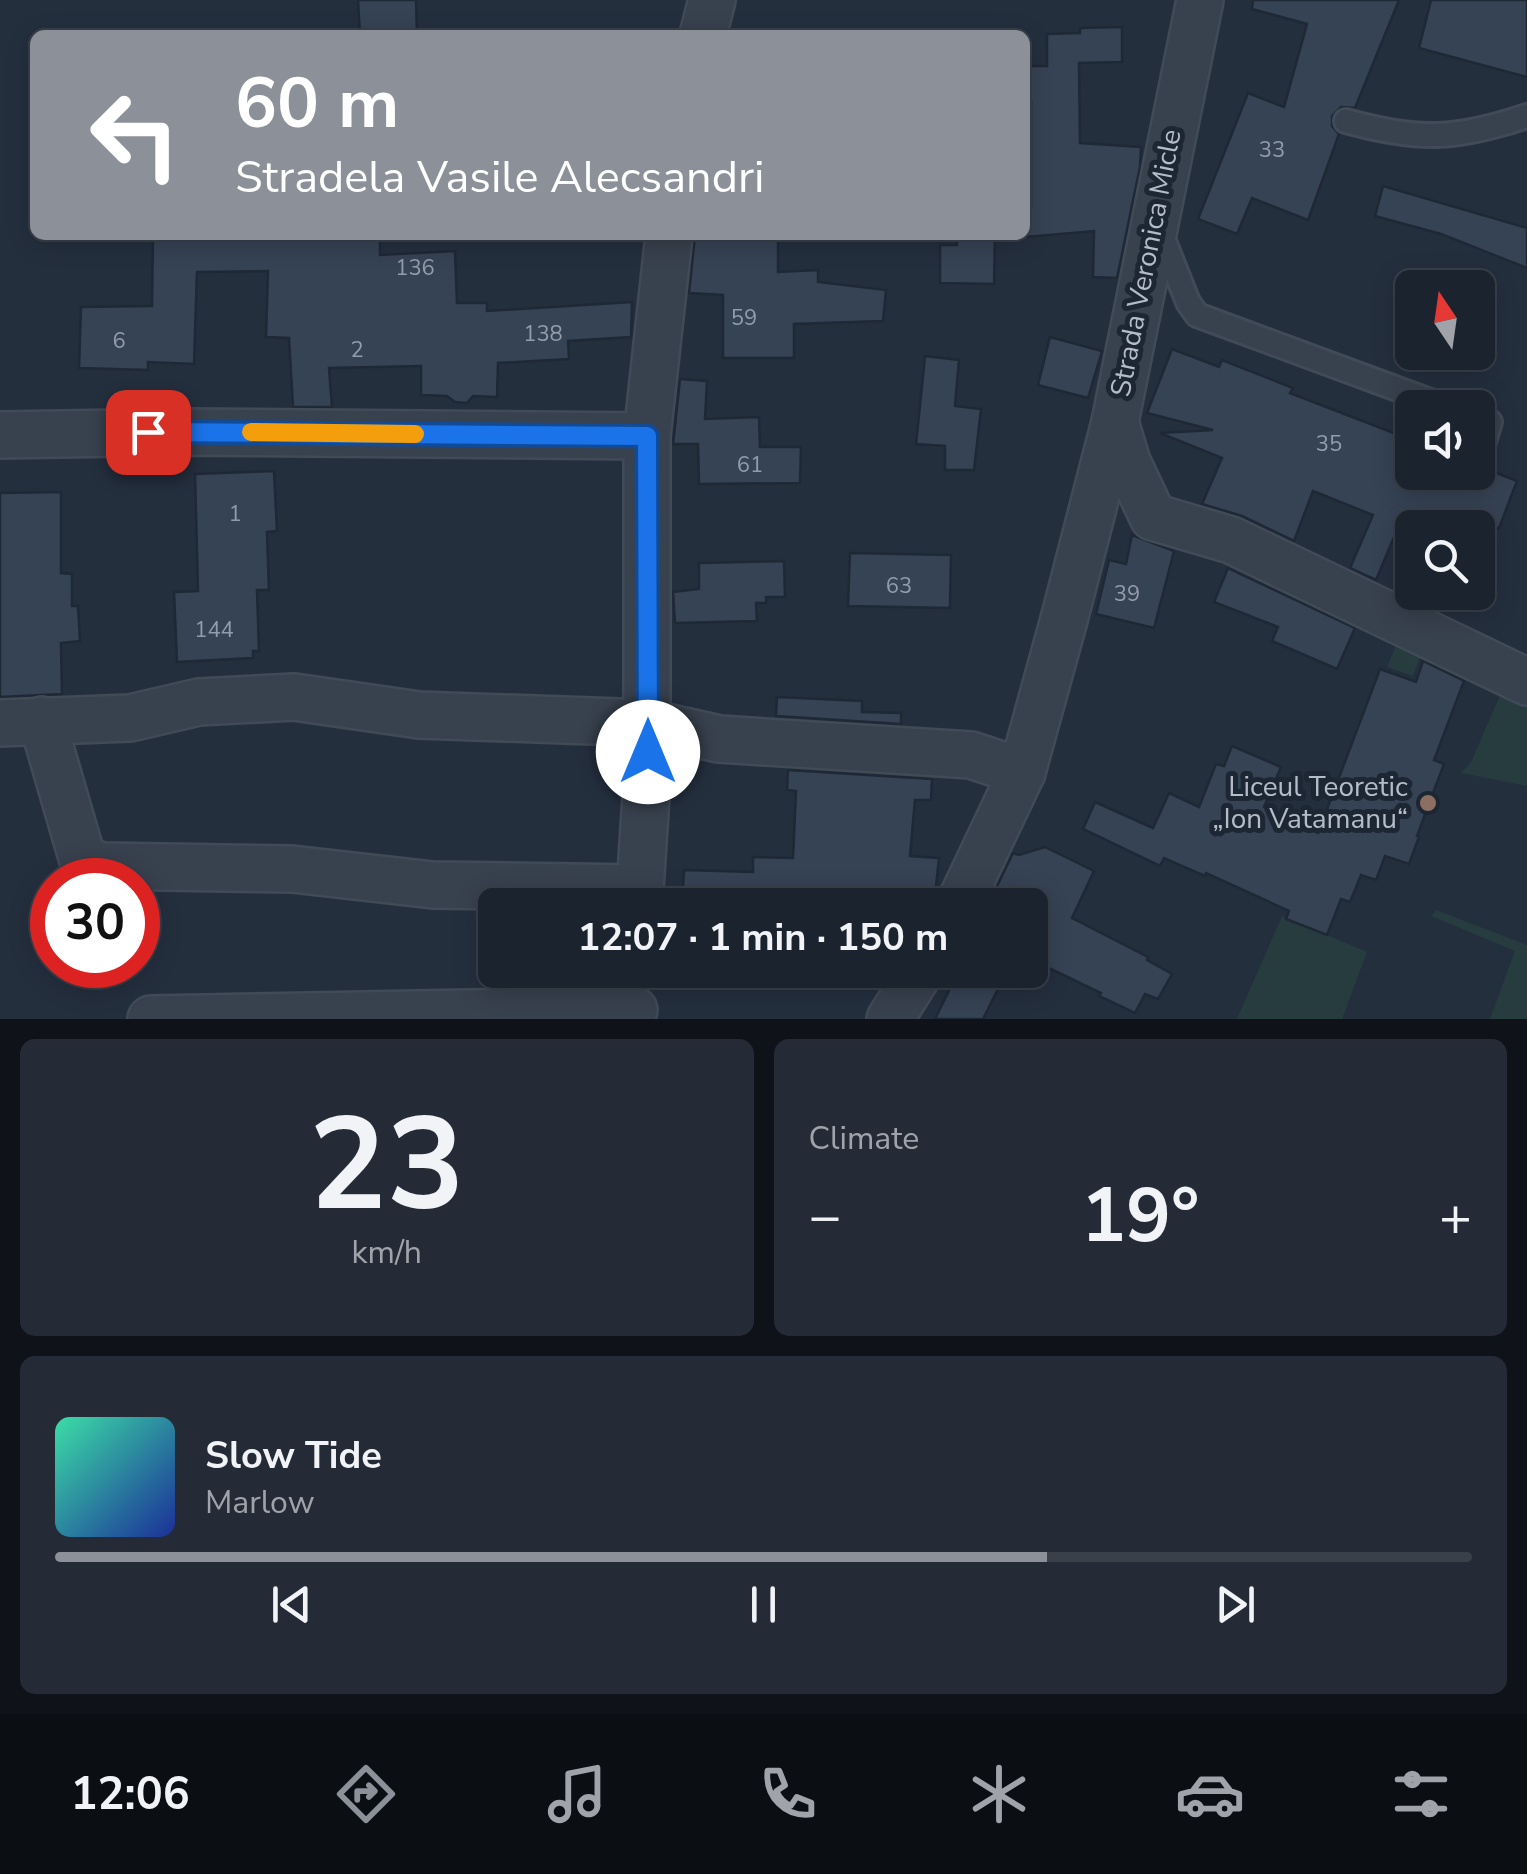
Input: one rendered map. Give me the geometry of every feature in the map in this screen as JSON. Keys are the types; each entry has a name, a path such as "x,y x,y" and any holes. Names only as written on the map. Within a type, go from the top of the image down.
{"street":[{"path":"704,30 712,0"},
{"name":"Strada Veronica Micle","path":"968,888 1022,772 1115,422 1200,0"},
{"path":"639,888 648,723 647,436 668,240"},
{"path":"1115,422 1128,462 1154,518"},
{"path":"0,436 185,432 647,436"},
{"path":"1088,525 1126,517 1154,518 1231,540 1527,682"},
{"path":"490,888 292,869 103,866 83,861 21,722 130,718 199,702 294,697 419,715 648,723 719,739 971,755 1022,772"},
{"path":"890,1019 910,988"},
{"path":"150,1019 635,1000"}],"lane":[{"path":"1346,120 1394,134 1440,138 1527,116"},
{"path":"1155,220 1188,302 1198,315 1400,390"}],"green space":[{"path":"1400,636 1527,689 1527,786 1461,773 1471,762 1501,693 1422,653 1413,676 1387,667"},
{"path":"1436,910 1527,945 1527,1019 1490,1019 1515,951 1431,916"},
{"path":"1282,916 1367,952 1342,1019 1237,1019"}],"building":[{"path":"358,0 416,0 417,30 360,30"},
{"path":"1253,0 1399,0 1355,108 1341,107 1332,116 1332,126 1339,134 1308,220 1252,198 1237,234 1198,219 1248,93 1284,107 1307,24 1252,9"},
{"path":"1431,0 1527,0 1527,77 1419,48"},
{"path":"1122,27 1122,62 1079,63 1080,143 1141,147 1117,278 1093,277 1094,231 1030,237 1030,66 1047,66 1047,34 1080,33 1080,28"},
{"path":"1383,186 1527,228 1527,268 1441,234 1375,216"},
{"path":"153,240 380,240 380,255 455,251 457,303 487,303 487,311 632,302 631,337 568,341 569,359 498,363 497,397 473,396 467,403 455,402 447,396 421,395 421,366 329,368 332,407 293,407 289,338 266,337 268,271 197,272 194,364 148,362 148,370 79,368 81,307 152,306"},
{"path":"694,240 778,240 778,272 818,270 818,282 886,290 883,321 794,324 794,358 723,358 723,295 689,293"},
{"path":"956,240 995,240 994,284 940,283 940,245 957,245"},
{"path":"1050,337 1102,351 1088,398 1038,385"},
{"path":"1172,349 1219,367 1222,360 1293,388 1290,393 1395,433 1395,490 1495,490 1495,472 1517,481 1499,528 1495,528 1495,510 1395,510 1395,535 1376,580 1350,568 1373,515 1313,491 1294,541 1242,516 1202,504 1222,458 1160,433 1213,430 1147,413"},
{"path":"925,356 959,360 955,406 981,409 974,470 945,470 945,446 916,444"},
{"path":"680,379 707,381 705,419 759,417 760,447 801,447 800,483 699,484 698,444 673,444"},
{"path":"274,471 277,531 267,532 269,590 257,590 259,651 253,651 253,658 177,662 174,592 198,591 195,474"},
{"path":"61,492 61,573 72,574 72,606 78,606 80,641 61,643 62,694 0,697 0,493"},
{"path":"1132,535 1174,551 1154,628 1096,614 1109,560 1126,564"},
{"path":"850,553 951,555 950,608 848,606"},
{"path":"784,561 785,597 766,597 766,603 756,603 757,621 675,623 673,592 699,589 699,563"},
{"path":"1228,568 1355,628 1337,669 1272,641 1278,627 1214,602"},
{"path":"1423,661 1464,681 1434,760 1444,764 1419,837 1409,864 1385,856 1376,880 1361,875 1350,902 1341,899 1327,935 1286,919 1289,911 1206,873 1205,876 1164,858 1160,866 1083,829 1095,802 1153,828 1169,793 1199,807 1216,764 1224,766 1232,746 1281,767 1264,807 1318,833 1380,669 1416,682"},
{"path":"777,697 862,701 862,712 901,713 901,724 776,716"},
{"path":"788,770 932,779 931,800 915,800 910,856 939,858 936,888 683,888 684,870 753,872 753,857 793,858 796,791 787,790"},
{"path":"1045,847 1094,871 1072,918 1148,957 1147,960 1172,974 1158,999 1145,994 1135,1013 1048,968 1048,888 996,888 1013,853 1019,855"},
{"path":"950,988 998,988 983,1019 935,1019"}],"slow traffic":[{"path":"251,432 415,434"}],"place":[{"name":"Liceul Teoretic „Ion Vatamanu“","path":"1428,803"}],"route":[{"path":"148,432 647,436 648,752"}]}
